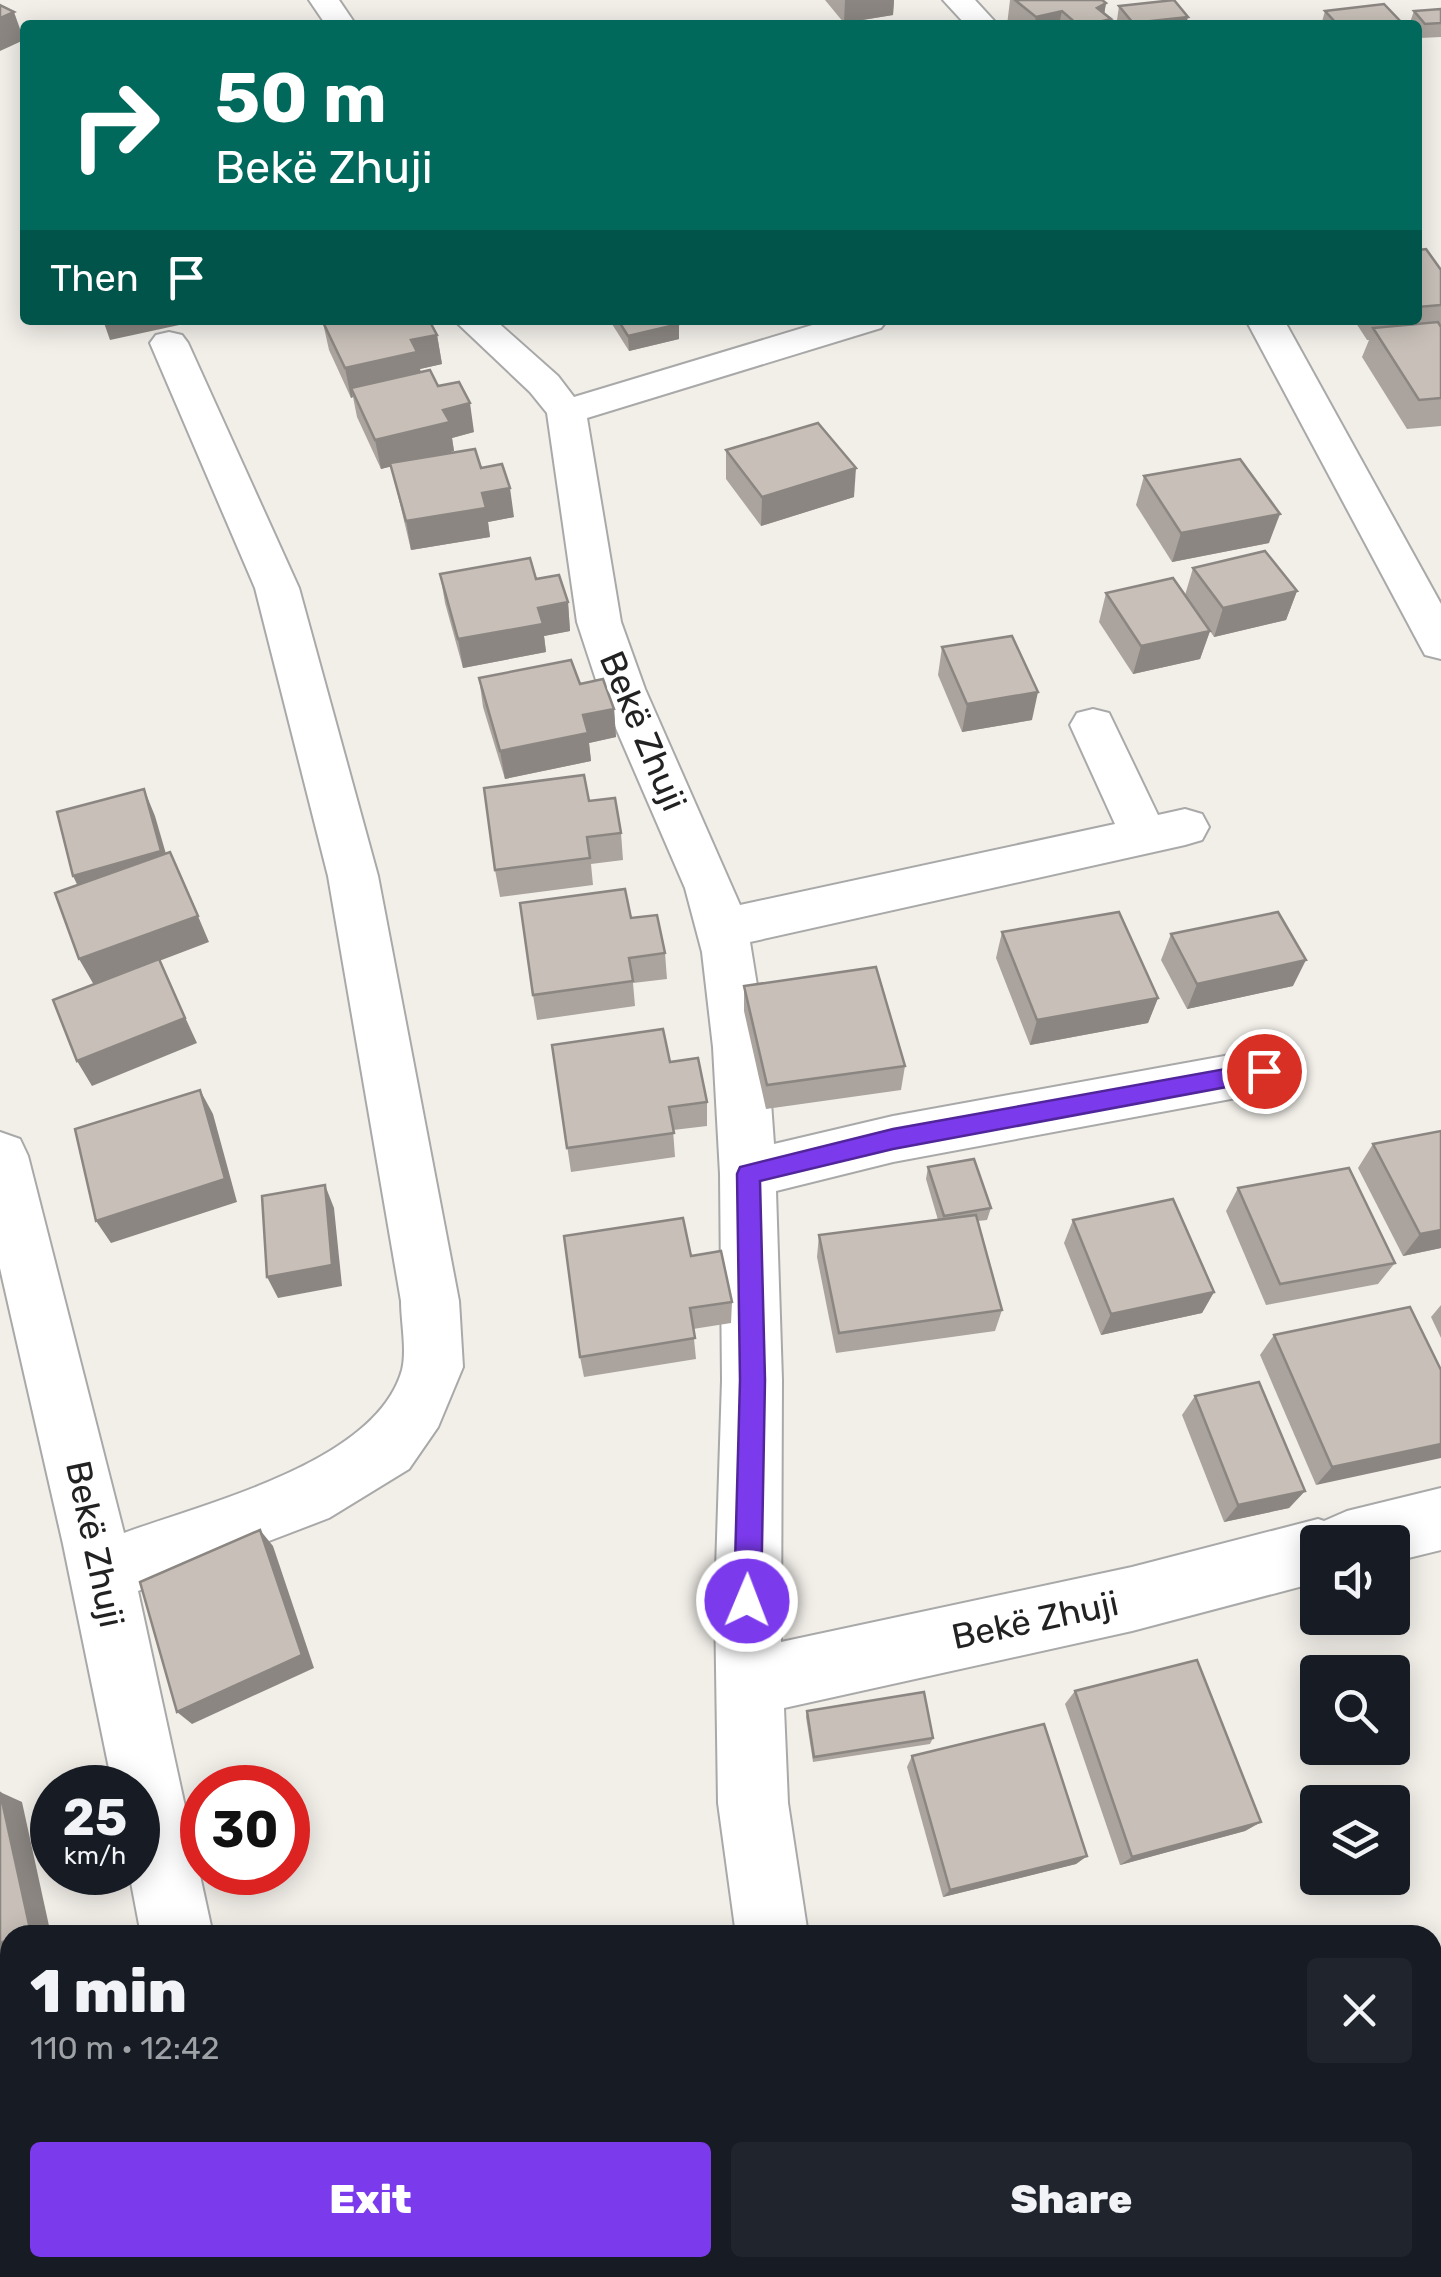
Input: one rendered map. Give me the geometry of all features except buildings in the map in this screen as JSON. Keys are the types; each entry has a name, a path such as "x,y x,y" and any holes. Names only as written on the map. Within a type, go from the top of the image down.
{"street":[{"path":"958,0 978,20"},
{"path":"479,325 544,384 566,412 852,325"},
{"path":"1268,325 1441,644"},
{"path":"102,1573 307,1496 387,1448 418,1407 433,1367 430,1301 353,876 277,588 169,343"},
{"name":"Bekë Zhuji","path":"566,412 599,622 622,689 710,888 721,929 740,1047 748,1174 752,1380 747,1601 754,1803 771,1925"},
{"path":"721,929 1164,832 1093,726"},
{"path":"748,1174 893,1139 1264,1071"},
{"name":"Bekë Zhuji","path":"0,1156 56,1368 175,1925"},
{"path":"1410,1526 1441,1518"},
{"name":"Bekë Zhuji","path":"751,1682 1132,1599 1300,1555"}],"route":[{"path":"747,1601 752,1380 748,1174 893,1139 1264,1071"}]}
